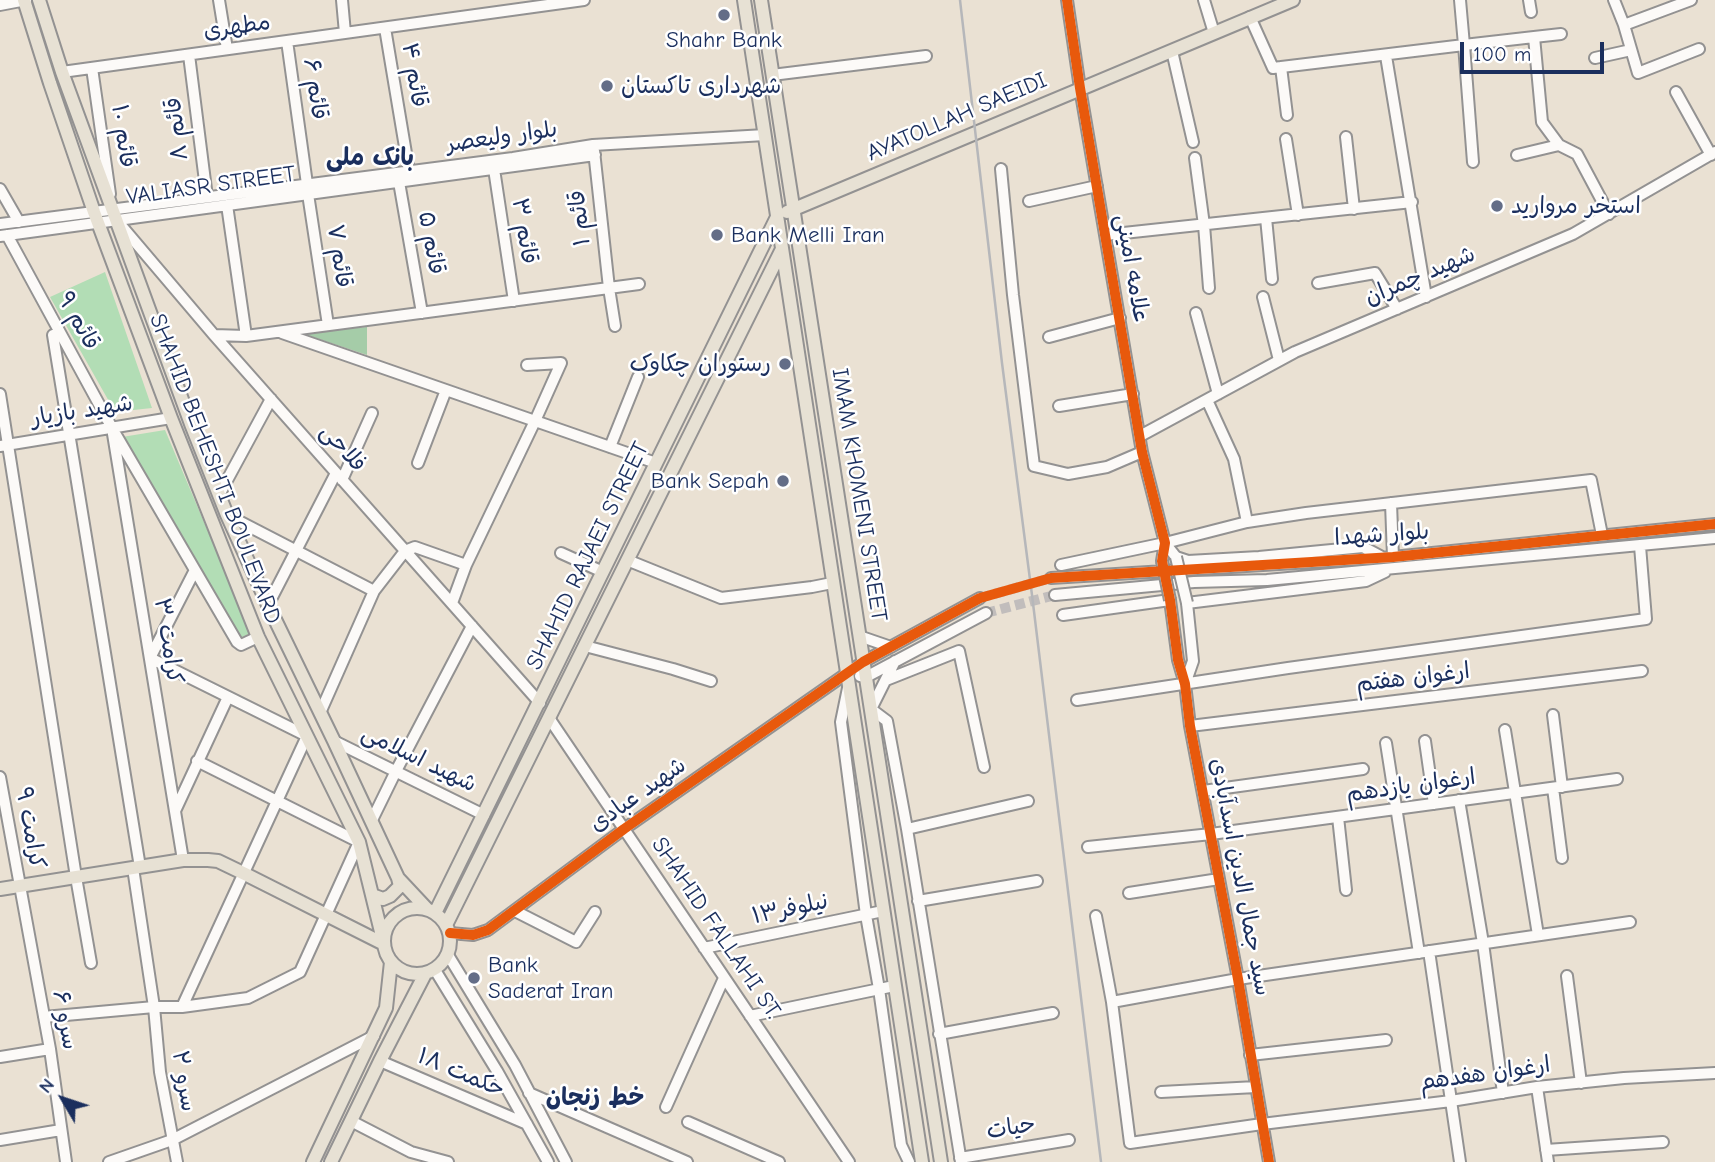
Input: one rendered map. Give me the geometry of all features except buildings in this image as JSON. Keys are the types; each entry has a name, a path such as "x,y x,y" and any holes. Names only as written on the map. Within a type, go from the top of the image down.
{"main road":[{"name":"SHAHID BEHESHTI BOULEVARD","path":"25,0 96,217 171,418 258,637 359,842 384,944"},
{"name":"SHAHID BEHESHTI BOULEVARD","path":"38,0 191,424 227,515 398,877 431,911"},
{"name":"IMAM KHOMENI STREET","path":"744,0 922,1162"},
{"name":"IMAM KHOMENI STREET","path":"761,0 941,1162"},
{"name":"AYATOLLAH SAEIDI","path":"778,216 1293,0"},
{"name":"SHAHID RAJAEI STREET","path":"431,911 484,815 778,216"},
{"path":"781,251 797,235"},
{"name":"SHAHID RAJAEI STREET","path":"448,929 549,718 781,251"},
{"path":"759,296 766,288 776,287 788,296"},
{"path":"806,408 824,405"},
{"path":"813,456 831,455"},
{"path":"0,889 199,859 218,862 245,874 384,944"},
{"path":"372,895 383,899 390,896 400,886 398,877"},
{"path":"331,1162 380,1061 430,972 448,955 448,929 431,911 416,908 406,910 396,915 389,923 384,944 386,954 398,969 406,973 415,975 430,972"},
{"path":"313,1162 386,1008 391,962"}],"street":[{"path":"0,5 25,0"},
{"path":"219,0 227,50"},
{"path":"342,0 345,33"},
{"name":"مطهری","path":"62,72 584,0"},
{"name":"علامه امینی","path":"1067,0 1142,452 1165,543"},
{"path":"1204,0 1214,33"},
{"path":"1460,0 1473,162"},
{"path":"1529,0 1531,12"},
{"path":"1614,0 1638,74 1699,49"},
{"path":"1624,25 1691,0"},
{"path":"1250,17 1273,68 1561,34"},
{"name":"قائم ۴","path":"385,27 409,171"},
{"path":"1534,37 1542,122 1559,145 1577,153 1609,214"},
{"name":"قائم ۶","path":"287,41 308,189"},
{"path":"1595,58 1631,50"},
{"path":"1172,51 1194,142"},
{"name":"قائم ۸","path":"189,55 207,197"},
{"path":"772,75 926,56"},
{"path":"1386,56 1426,297"},
{"path":"1282,67 1287,115"},
{"name":"قائم ۱۰","path":"92,68 115,215"},
{"path":"1676,92 1713,154"},
{"name":"VALIASR STREET","path":"115,215 227,205 308,189 399,182 494,169 594,150 765,135"},
{"path":"1346,137 1354,209"},
{"path":"1286,139 1298,215"},
{"path":"1517,155 1559,145"},
{"name":"بلوار ولیعصر","path":"0,224 115,215 207,197 308,189 409,171 594,150"},
{"name":"قائم ۱","path":"594,150 608,288 615,326"},
{"name":"شهید چمران","path":"1140,436 1295,352 1573,234 1713,154"},
{"path":"1195,158 1209,288"},
{"name":"قائم ۳","path":"494,169 514,300"},
{"path":"1001,169 1034,466 1068,474 1107,467 1142,452"},
{"name":"قائم ۵","path":"399,182 422,313"},
{"path":"1029,201 1097,186"},
{"path":"0,189 19,222"},
{"name":"قائم ۷","path":"308,189 328,325"},
{"path":"1105,235 1412,202"},
{"path":"227,205 246,336"},
{"name":"فلاحی","path":"115,215 214,335 540,702"},
{"name":"VALIASR STREET","path":"3,236 96,217"},
{"path":"1266,218 1272,279"},
{"name":"قائم ۹","path":"3,236 238,644 258,637"},
{"path":"1318,283 1375,273 1397,309"},
{"path":"214,335 246,336 639,284"},
{"path":"1262,298 1279,360"},
{"path":"1196,313 1218,394"},
{"path":"1049,337 1120,318"},
{"path":"277,332 656,463"},
{"name":"سرو ۲","path":"53,335 136,867 160,1072 177,1162"},
{"path":"452,604 466,565 561,363 527,365"},
{"path":"610,447 638,377"},
{"path":"418,463 446,390"},
{"path":"0,394 4,446 91,963"},
{"path":"1059,406 1133,394"},
{"path":"219,495 271,399"},
{"path":"1207,400 1234,459 1247,522"},
{"path":"268,606 372,413"},
{"name":"شهید بازیار","path":"4,446 171,418"},
{"name":"کرامت ۳","path":"112,428 183,860"},
{"path":"1061,565 1247,522 1591,480 1602,535"},
{"path":"1391,503 1393,556"},
{"path":"227,515 374,591"},
{"name":"بلوار شهدا","path":"1051,578 1393,556 1715,524"},
{"name":"بلوار شهدا","path":"1055,595 1194,582 1267,580 1715,538"},
{"path":"1165,543 1176,557 1188,561 1363,547 1381,556"},
{"name":"سید جمال الدین اسدآبادی","path":"1165,543 1162,561 1178,660 1185,684 1190,726 1238,979 1269,1162"},
{"path":"1077,700 1646,619 1640,546"},
{"path":"320,713 374,591 405,551 415,547 466,565"},
{"path":"561,553 603,572"},
{"name":"سید جمال الدین اسدآبادی","path":"1176,557 1187,603 1193,661 1185,684"},
{"path":"627,560 721,598 832,583"},
{"path":"1187,603 1366,581 1393,569"},
{"path":"182,1007 307,736 150,658 195,570"},
{"path":"909,1162 901,1145 866,915 841,722 847,680 863,662 979,598"},
{"path":"1063,615 1170,600"},
{"path":"847,680 866,677 986,613"},
{"path":"372,820 471,626"},
{"path":"859,636 891,647"},
{"path":"585,646 710,681"},
{"path":"886,680 959,652 984,767"},
{"path":"895,661 871,709 887,721 960,1160"},
{"name":"ارغوان هفتم","path":"1190,726 1642,671"},
{"name":"شهید عبادی","path":"448,929 474,935 488,930 624,829 847,680"},
{"path":"175,811 228,697"},
{"path":"1553,716 1562,858"},
{"name":"SHAHID FALLAHI ST.","path":"549,718 849,1162"},
{"path":"1505,730 1538,935"},
{"name":"شهید اسلامی","path":"334,741 484,815"},
{"path":"1425,741 1434,804"},
{"path":"1385,743 1460,1162"},
{"path":"44,1017 182,1007 248,998 300,972 359,842 197,761"},
{"path":"1203,791 1363,769"},
{"name":"کرامت ۹","path":"0,777 19,886"},
{"name":"ارغوان یازدهم","path":"1088,848 1617,779"},
{"path":"1460,800 1503,1093"},
{"path":"907,829 1028,801"},
{"path":"1338,817 1346,890"},
{"path":"1129,893 1219,879"},
{"path":"918,901 1037,881"},
{"name":"سرو ۶","path":"19,886 50,1049 66,1162"},
{"path":"515,911 576,942 595,912"},
{"name":"نیلوفر۱۳","path":"704,948 883,911"},
{"path":"1096,916 1112,1002 1238,979 1630,922"},
{"path":"448,955 515,1065 566,1162"},
{"path":"430,972 497,1071 548,1162"},
{"path":"1567,976 1581,1083"},
{"path":"666,1107 724,978"},
{"path":"750,1016 894,986"},
{"name":"ارغوان هفدهم","path":"1112,1002 1130,1143 1451,1101 1537,1087 1624,1078 1715,1073"},
{"path":"939,1034 1053,1013"},
{"path":"110,1162 128,1159 172,1140 374,1035"},
{"path":"1251,1055 1386,1040"},
{"path":"0,1057 50,1049"},
{"name":"حکمت ۱۸","path":"380,1061 527,1124"},
{"path":"497,1071 515,1065"},
{"path":"1161,1092 1256,1087"},
{"path":"1537,1087 1547,1156 1663,1142"},
{"path":"530,1093 687,1162"},
{"path":"351,1121 411,1152 448,1162"},
{"path":"688,1122 779,1162"},
{"path":"0,1140 61,1130"},
{"name":"حیات","path":"960,1160 1069,1140"}],"green space":[{"path":"105,272 152,408 115,412 50,297"},
{"path":"367,327 367,355 301,333"},
{"path":"165,430 251,633 240,638 122,437"}],"tunnel":[{"path":"980,598 1051,578"},
{"path":"986,613 1055,595"}],"railway":[{"path":"960,0 1101,1162"}],"cycle path":[{"path":"1067,0 1142,452 1165,543 1162,561 1178,660 1185,684 1190,726 1238,979 1269,1162"},
{"path":"450,933 473,935 488,930 624,829 863,662 980,598 1051,578 1393,557 1715,524"}],"place":[{"name":"Shahr Bank","path":"724,15"},
{"name":"شهرداری تاکستان","path":"607,86"},
{"name":"استخر مروارید","path":"1497,206"},
{"name":"Bank Melli Iran","path":"717,235"},
{"name":"رستوران چکاوک","path":"785,364"},
{"name":"Bank Sepah","path":"783,481"},
{"name":"Bank Saderat Iran","path":"474,978"}],"district":[{"name":"بانک ملی","path":"370,158"},
{"name":"خط زنجان","path":"595,1098"}]}
